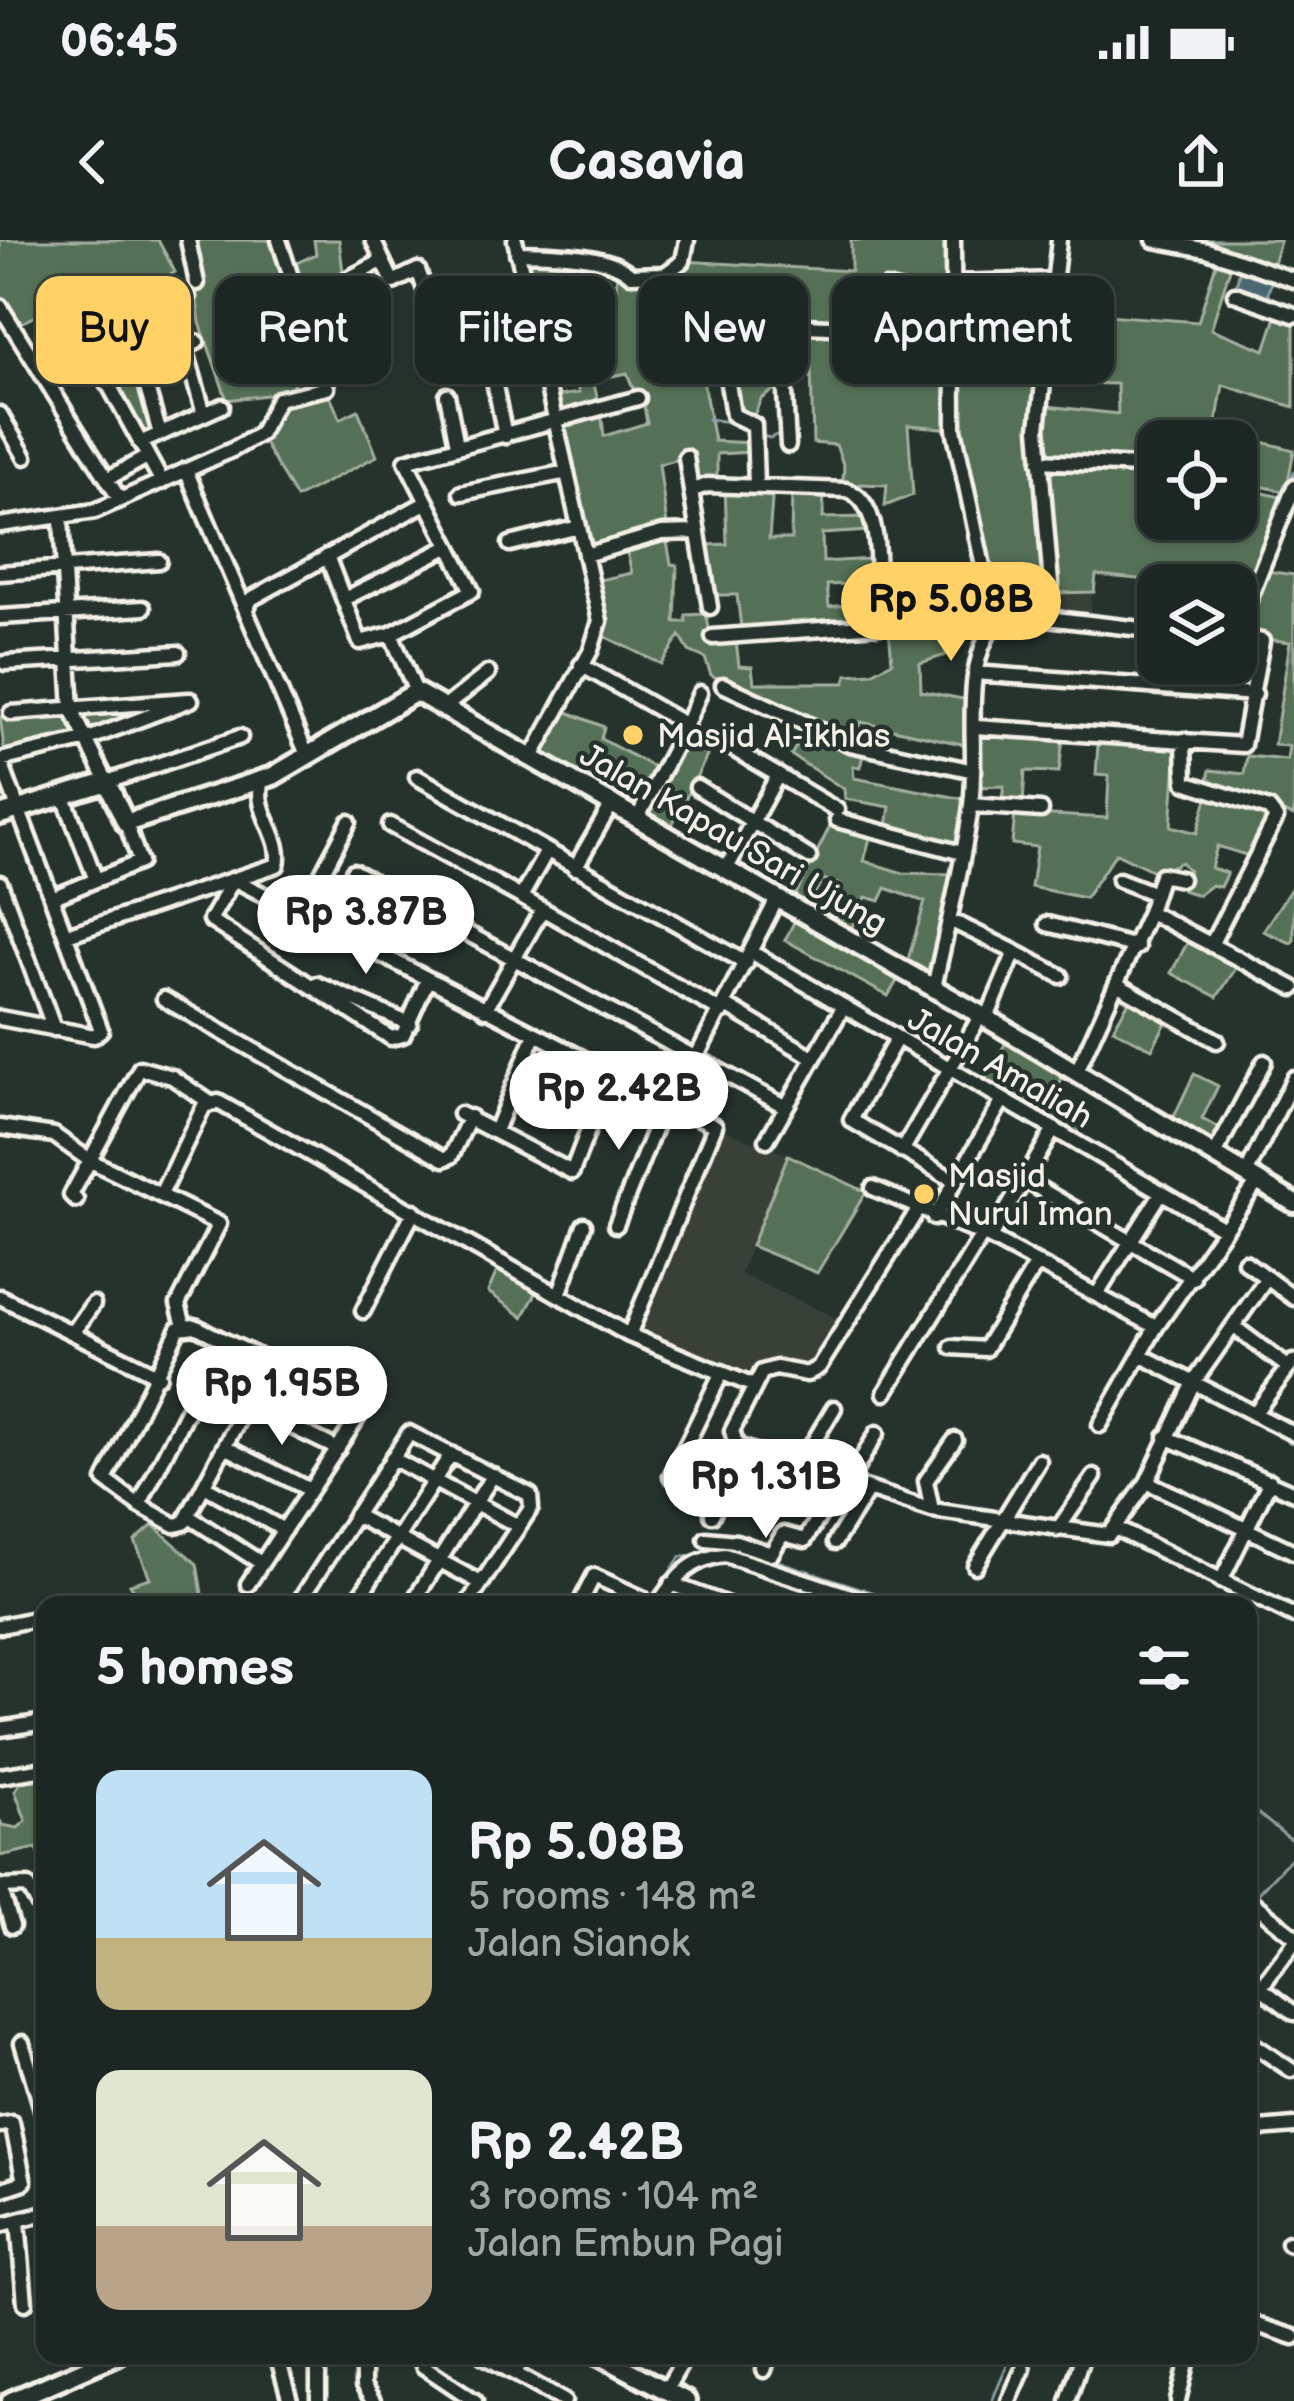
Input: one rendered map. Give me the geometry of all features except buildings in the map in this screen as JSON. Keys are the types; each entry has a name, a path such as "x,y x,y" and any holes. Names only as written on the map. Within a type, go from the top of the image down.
{"street":[{"path":"188,240 197,283"},
{"path":"279,240 290,276"},
{"path":"373,240 393,282 418,270 420,276"},
{"path":"522,276 516,246 584,256 622,266 631,275 646,275 665,274 680,264 687,240"},
{"path":"953,240 953,276"},
{"path":"1055,276 1059,240"},
{"path":"1154,240 1207,250 1294,280"},
{"path":"354,276 380,262"},
{"path":"1235,294 1294,315"},
{"path":"1,310 36,359"},
{"path":"788,445 781,325 832,327"},
{"path":"191,345 204,414"},
{"path":"51,384 120,500"},
{"path":"106,384 162,482"},
{"path":"146,384 160,434"},
{"path":"0,525 61,519 162,482 257,436 278,399 327,388 326,384"},
{"path":"495,384 505,436"},
{"path":"532,757 600,620 547,384"},
{"path":"728,384 733,415 753,429 756,485"},
{"path":"934,988 971,806 975,673 993,626 954,429 953,384"},
{"path":"1043,384 1038,428 1051,584 1047,618"},
{"path":"447,395 457,445"},
{"path":"327,556 362,643 391,634 472,591 406,461 557,424 638,398"},
{"path":"107,479 160,434 222,406"},
{"path":"0,414 25,457"},
{"path":"686,457 710,607"},
{"path":"1040,461 1137,466"},
{"path":"186,470 248,606 308,757"},
{"path":"461,493 567,472"},
{"path":"691,491 706,485 756,485 846,490 863,500 872,528 878,626"},
{"path":"1257,581 1294,487"},
{"path":"248,606 251,599 427,502"},
{"path":"54,897 139,863 142,857 72,710 61,519"},
{"path":"510,544 579,527"},
{"path":"585,555 662,533 698,532"},
{"path":"344,599 448,547"},
{"path":"0,573 159,560"},
{"path":"0,617 143,608"},
{"path":"713,637 934,621 993,626 1047,618 1137,629"},
{"path":"127,823 262,780 416,692 391,634"},
{"path":"976,727 1240,745 1248,739 1256,694 1262,640 1257,638"},
{"path":"5,663 178,653"},
{"path":"581,665 686,725"},
{"path":"445,707 488,673"},
{"path":"975,673 1256,694"},
{"path":"723,685 850,744 974,771"},
{"name":"Jalan Kapau Sari Ujung","path":"416,692 1077,1071 1294,1203"},
{"path":"638,817 700,693"},
{"path":"1,1017 94,1036 101,1030 0,760 88,739 191,700 11,713"},
{"path":"0,815 240,737"},
{"path":"1184,740 1185,782 1269,809 1276,818 1211,945"},
{"path":"723,743 837,815 962,854"},
{"path":"727,868 778,775"},
{"name":"Jalan Amaliah","path":"417,776 575,868 898,1038 1224,1229"},
{"path":"68,935 235,883 279,860 259,805 262,780"},
{"path":"697,787 809,857"},
{"path":"64,797 96,880"},
{"path":"575,868 614,802"},
{"path":"971,806 1041,809"},
{"path":"302,913 349,822"},
{"path":"390,825 814,1058"},
{"path":"521,897 547,851"},
{"path":"353,871 786,1107"},
{"path":"1077,1071 1120,986 1163,873 1181,878"},
{"path":"1119,880 1155,894"},
{"path":"0,883 54,1029"},
{"path":"235,883 715,1126 716,1135 629,1335"},
{"path":"235,883 210,920 304,980 361,1009 410,1024"},
{"path":"616,1225 670,1101 699,1056 778,897"},
{"path":"485,1010 542,910"},
{"path":"1149,911 1294,988"},
{"path":"958,924 1061,976"},
{"path":"1047,924 1137,946"},
{"path":"902,1151 984,1017 1015,952"},
{"path":"361,1009 393,1039 410,1024 428,981"},
{"path":"1120,986 1217,1041"},
{"path":"164,999 444,1160 451,1156 465,1116 572,1172 610,1072"},
{"path":"767,1140 842,1009"},
{"path":"495,1131 535,1034"},
{"path":"898,1038 851,1118 955,1181"},
{"path":"1216,1152 1264,1062"},
{"path":"76,1200 71,1195 140,1068 172,1077 208,1102 218,1102 629,1335 754,1386"},
{"path":"1100,1425 1156,1327 1224,1229 1253,1176 1294,1078"},
{"path":"934,1218 1003,1100"},
{"path":"161,1194 208,1102"},
{"path":"0,1126 54,1135 89,1160 219,1225 178,1304 184,1326 105,1480 178,1526 188,1516 269,1362"},
{"path":"885,1393 1054,1129"},
{"path":"1023,1179 1193,1278"},
{"path":"873,1188 985,1237 1156,1327"},
{"path":"1098,1293 1162,1192"},
{"path":"363,1311 414,1211"},
{"path":"917,1211 819,1367 807,1374 765,1370 731,1436 743,1449 932,1510 1104,1536 1117,1529 1147,1482 1194,1382 1267,1278"},
{"path":"560,1295 584,1225"},
{"path":"1245,1262 1294,1298"},
{"path":"952,1347 985,1349 1037,1263"},
{"path":"0,1297 159,1376"},
{"path":"74,1331 93,1304"},
{"path":"184,1326 360,1405 362,1415 248,1584"},
{"path":"1233,1326 1292,1364 1254,1414"},
{"path":"139,1505 223,1340"},
{"path":"1140,1355 1294,1434"},
{"path":"671,1476 722,1372"},
{"path":"247,1405 338,1449"},
{"path":"798,1468 833,1408"},
{"path":"303,1596 409,1433 530,1495 531,1508 473,1596"},
{"path":"706,1539 736,1542 771,1554 783,1534 805,1540 877,1433"},
{"path":"1166,1437 1294,1493"},
{"path":"932,1510 926,1481 955,1440"},
{"path":"225,1447 310,1490"},
{"path":"712,1515 743,1449"},
{"path":"360,1596 451,1454"},
{"path":"392,1458 518,1526"},
{"path":"975,1566 1039,1461"},
{"path":"417,1596 493,1474"},
{"path":"1058,1529 1094,1477"},
{"path":"1221,1581 1270,1481"},
{"path":"1147,1482 1294,1552"},
{"path":"204,1486 284,1530"},
{"path":"835,1542 868,1490"},
{"path":"355,1515 481,1583"},
{"path":"188,1516 261,1563"},
{"path":"1117,1529 1252,1596"},
{"path":"663,1596 700,1559 725,1556 839,1596"},
{"path":"584,1596 594,1576 638,1596"},
{"path":"670,1584 703,1596"},
{"path":"1257,1598 1294,1616"},
{"path":"0,1625 36,1619"},
{"path":"0,1729 36,1723"},
{"path":"0,1776 36,1770"},
{"path":"12,1926 0,1886 28,1886 36,1900"},
{"path":"1257,1906 1294,1939 1257,1992"},
{"path":"1257,1986 1294,2012"},
{"path":"22,2043 36,2089"},
{"path":"1257,2049 1292,2070"},
{"path":"0,2125 12,2123 24,2182 0,2190"},
{"path":"1257,2129 1294,2126"},
{"path":"0,2225 36,2216"},
{"path":"18,2221 26,2303"},
{"path":"1257,2325 1294,2337"},
{"path":"11,2401 96,2364"},
{"path":"280,2364 290,2401"},
{"path":"318,2364 318,2401"},
{"path":"363,2364 363,2386 373,2401"},
{"path":"424,2364 475,2401"},
{"path":"498,2364 561,2400"},
{"path":"514,2373 520,2364"},
{"path":"616,2364 686,2401"},
{"path":"666,2390 681,2364"},
{"path":"764,2370 766,2364"},
{"path":"1068,2401 1080,2364"},
{"path":"1178,2401 1187,2364"},
{"path":"1009,2401 1023,2369"}],"shaded area":[{"path":"1091,593 1091,621 1057,619 1056,595"},
{"path":"715,1126 788,1155 740,1274 848,1323 814,1372 776,1368 754,1386 629,1335"}],"green space":[{"path":"0,240 158,240 175,272 167,276 36,276 36,316 19,324 0,299"},
{"path":"189,240 275,240 285,276 215,276 215,366 200,323"},
{"path":"314,240 339,240 344,276 293,276 290,266 316,254"},
{"path":"851,240 950,242 950,276 832,276 832,384 952,384 954,429 908,425 913,495 885,506 887,485 860,484 859,495 842,490 844,467 836,445 813,443 808,276 639,276 639,384 704,384 714,441 752,443 753,452 717,454 717,479 694,485 688,457 659,464 668,533 588,548 560,427 601,411 604,436 647,423 642,394 635,393 627,373 615,375 617,269 628,281 631,275 683,261 851,271"},
{"path":"1204,240 1280,241 1271,270 1202,247"},
{"path":"520,255 583,259 590,276 525,276"},
{"path":"1218,257 1232,262 1211,329 1265,350 1277,314 1294,319 1294,407 1223,385 1217,420 1137,420 1137,462 1043,457 1041,431 1047,406 1118,414 1114,316 1198,322"},
{"path":"114,384 144,384 157,430 140,438"},
{"path":"221,384 293,384 289,392 227,400"},
{"path":"576,384 594,384 599,405 559,420 552,397 579,393"},
{"path":"731,384 778,384 761,399 753,417 736,412"},
{"path":"957,384 1042,384 1048,589 1046,602 1035,615 999,618 958,428"},
{"path":"329,394 340,419 358,410 377,456 296,498 261,438 276,405"},
{"path":"1257,441 1294,450 1286,492 1257,485"},
{"path":"1044,464 1137,469 1137,540 1257,540 1257,491 1284,498 1257,567 1137,564 1137,579 1096,575 1094,592 1055,593"},
{"path":"725,485 773,486 769,539 791,539 792,487 824,489 823,518 867,517 869,531 822,534 823,562 870,559 871,583 827,585 829,607 876,601 877,626 742,636 737,595 715,595 708,545 727,544"},
{"path":"666,536 671,564 677,565 675,622 686,622 686,615 706,614 712,641 736,640 739,666 752,667 754,683 845,683 847,675 872,673 892,662 889,629 940,626 946,655 920,663 921,691 968,700 971,746 861,722 857,742 782,713 711,675 705,658 689,651 680,636 661,664 602,635 595,581 632,573 625,545"},
{"path":"927,567 928,591 876,601 875,574"},
{"path":"1267,571 1294,575 1294,816 1207,785 1210,770 1244,774 1247,756 1287,760 1289,746 1274,745 1290,642 1257,638 1257,594"},
{"path":"171,703 89,735 78,711"},
{"path":"563,710 604,727 601,739 659,770 637,813 540,759 540,746"},
{"path":"67,713 81,735 5,756 0,717"},
{"path":"689,729 712,746 669,831 641,815"},
{"path":"805,731 863,756 860,767 853,766 854,778 969,800 959,849 886,832 890,807 845,799 844,789 791,755"},
{"path":"979,733 1063,739 1059,772 1025,771 1023,805 1001,804 1004,786 979,787"},
{"path":"1098,743 1177,747 1171,826 1197,833 1208,795 1273,816 1252,857 1217,846 1211,868 1227,873 1220,887 1211,885 1198,895 1182,890 1189,871 1181,862 1158,873 1116,853 1085,898 1031,887 1037,847 1012,844 1015,813 1107,818 1109,776 1096,775"},
{"path":"833,820 871,834 864,861 903,873 954,874 934,976 928,979 906,966 925,902 886,888 880,901 866,897 850,931 835,924 841,885 823,879 806,908 793,900"},
{"path":"1294,884 1294,940 1291,943 1263,931"},
{"path":"798,914 900,976 888,996 785,940"},
{"path":"1190,938 1238,965 1217,997 1171,973"},
{"path":"1132,996 1169,1017 1152,1049 1113,1029"},
{"path":"1008,1039 1065,1071 1054,1096 1085,1117 1076,1137 982,1084"},
{"path":"1194,1074 1218,1086 1202,1119 1224,1131 1216,1147 1172,1121"},
{"path":"788,1155 866,1192 817,1273 751,1246"},
{"path":"500,1264 539,1288 523,1317 488,1292"},
{"path":"153,1525 197,1564 202,1596 137,1596 130,1584 150,1578 135,1541"},
{"path":"36,1775 36,1848 0,1856 0,1820 2,1825 18,1828 26,1821 15,1791 24,1777"}],"water":[{"path":"1240,268 1272,280 1265,303 1235,291"}],"waterway":[{"path":"708,419 736,423"},
{"path":"758,435 770,438 781,433"},
{"path":"1289,485 1294,472"},
{"path":"654,1596 680,1557 731,1549 756,1555"},
{"path":"771,1559 884,1596"},
{"path":"1257,1813 1294,1842"},
{"path":"1257,1894 1294,1855"},
{"path":"992,2401 1007,2364"}],"place":[{"name":"Masjid Al-Ikhlas","path":"633,735"},
{"name":"Masjid Nurul Iman","path":"924,1194"}]}
